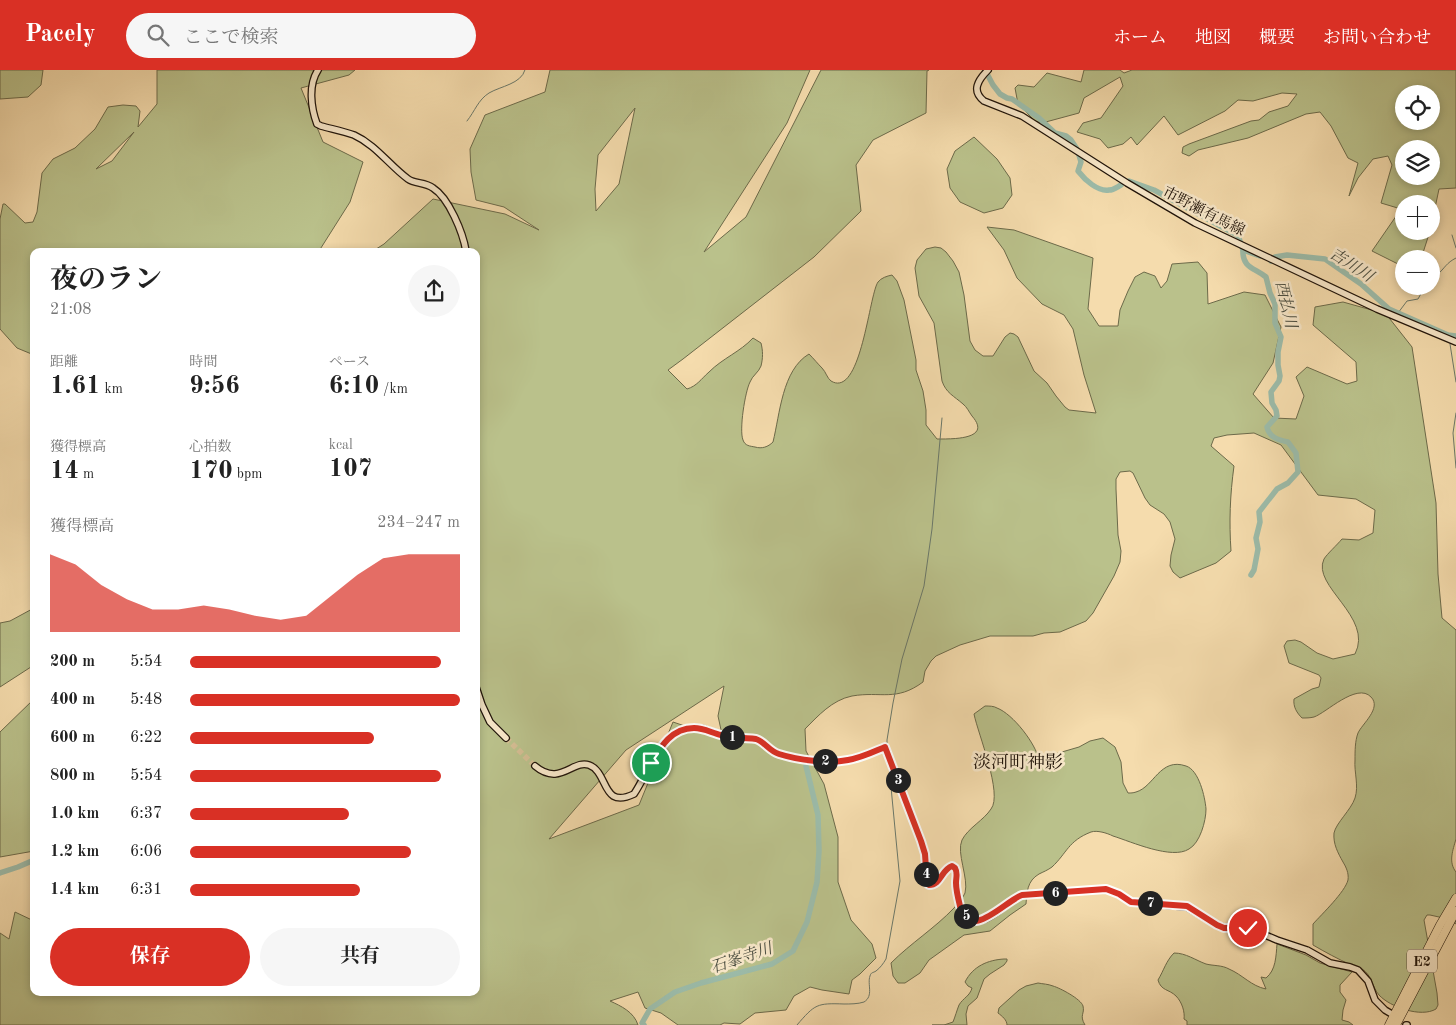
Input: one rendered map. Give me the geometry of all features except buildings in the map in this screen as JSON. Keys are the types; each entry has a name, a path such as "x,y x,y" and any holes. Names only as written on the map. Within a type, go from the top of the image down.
{"highway":[{"name":"E2","path":"1389,1025 1440,925 1456,898"},
{"name":"E2","path":"1396,1025 1456,910"}],"street":[{"path":"318,70 312,92 312,103 317,124 361,139 378,151 410,180 433,188 440,194 460,227 466,248"},
{"name":"市野瀬有馬線","path":"988,70 977,82 976,89 979,97 984,101 1022,116 1161,204 1195,223 1378,309 1456,342"},
{"path":"480,699 490,722 506,738"},
{"path":"535,766 542,772 553,774 562,773 583,764 588,764 598,772 611,794 615,797 622,797 634,794 667,739 673,734 686,729 694,728 721,735 756,739 779,754 830,762 850,760 885,747 921,841 925,854 927,883 934,885 946,869 952,866 955,868 960,907 972,921 985,920 1013,899 1022,895 1096,889 1111,890 1131,902 1181,905 1191,908 1224,928 1243,927 1251,929 1307,950 1330,963 1358,970 1368,981 1375,1000 1390,1013"}],"green space":[{"path":"0,70 43,70 41,85 28,97 0,99"},
{"path":"157,70 355,70 349,75 301,88 323,142 363,162 350,202 321,248 30,248 30,353 17,348 0,329 0,219 3,204 25,223 33,222 37,212 42,173 53,159 75,148 95,129 108,107 136,106 140,111 138,127 157,104","holes":["134,132 112,161 96,169"]},
{"path":"550,70 810,70 787,123 704,252 746,217 821,70 929,70 927,71 926,113 873,140 856,165 861,211 814,257 668,370 687,389 696,384 714,367 753,338 761,343 761,366 752,378 746,394 742,428 742,435 746,445 758,448 773,442 780,406 788,381 800,361 809,354 831,381 841,382 850,375 857,361 878,282 884,277 892,275 897,281 904,300 916,360 916,370 923,391 926,425 937,439 968,437 974,434 977,430 977,424 966,407 948,391 942,381 934,323 919,296 915,268 917,260 926,249 935,247 941,248 946,252 959,272 970,341 975,350 983,356 993,356 1005,337 1010,333 1014,334 1018,337 1034,371 1047,383 1065,407 1069,410 1096,413 1084,375 1073,329 1064,315 1042,304 1017,278 1004,250 987,227 1014,230 1093,258 1088,309 1099,326 1118,326 1120,310 1135,277 1144,272 1155,276 1161,288 1167,281 1172,264 1198,262 1207,273 1208,304 1244,292 1265,295 1281,327 1273,363 1253,394 1274,418 1296,419 1304,396 1296,377 1307,367 1347,384 1357,381 1356,362 1313,325 1315,307 1343,302 1386,314 1412,347 1436,503 1438,574 1442,618 1456,630 1456,839 1452,864 1456,872 1456,924 1448,919 1430,915 1427,915 1424,920 1437,993 1438,1005 1436,1009 1414,1012 1390,1004 1379,995 1368,974 1362,969 1352,966 1313,945 1313,924 1338,897 1348,880 1347,870 1335,845 1334,833 1355,798 1357,789 1355,765 1356,739 1373,711 1374,701 1365,693 1358,693 1342,700 1314,717 1302,718 1296,710 1294,699 1319,687 1321,678 1319,675 1289,663 1284,646 1287,641 1295,640 1317,653 1333,659 1355,654 1359,640 1356,627 1326,580 1322,569 1324,559 1342,539 1359,540 1373,533 1375,510 1356,499 1318,495 1281,445 1254,433 1214,438 1211,446 1234,466 1230,509 1231,551 1216,563 1180,578 1173,572 1170,566 1175,539 1170,522 1164,514 1150,505 1133,473 1130,471 1120,472 1116,479 1116,489 1118,535 1121,551 1120,562 1093,613 1086,621 1060,632 1033,636 990,636 960,645 936,656 925,671 923,682 913,688 896,694 862,695 845,698 826,709 805,729 806,751 824,784 838,837 838,882 851,920 872,944 876,958 852,980 849,994 810,987 794,996 786,1010 755,1013 740,1024 724,1023 720,1025 678,1025 661,1013 645,1008 638,992 610,1001 623,1007 630,1013 638,1025 0,1025 0,933 9,939 15,912 30,919 30,996 480,996 480,248 378,248 433,199 505,214 539,230 504,207 476,200 471,172 470,149 485,115 545,92","holes":["635,108 619,184 596,211 595,189 598,155","724,686 718,716 723,739 673,722 639,805 549,839 626,750"]},
{"path":"1084,70 1120,70 1124,73 1132,70 1456,70 1456,188 1439,189 1438,195 1395,195 1395,207 1381,203 1392,165 1388,156 1373,159 1358,178 1349,196 1358,163 1348,158 1331,126 1320,112 1306,114 1248,138 1198,150 1189,156 1182,153 1183,147 1189,144 1251,121 1259,120 1269,112 1288,106 1297,94 1282,93 1253,101 1238,100 1225,111 1178,135 1164,116 1137,145 1131,137 1123,144 1108,148 1100,139 1077,132 1083,123 1101,118 1123,86 1120,77 1084,98 1079,113 1042,123 1035,121 1018,104 1015,88 1018,85 1034,87 1047,73 1081,82"},
{"path":"974,137 997,159 1010,178 1012,195 1003,208 984,213 960,202 950,188 947,169 955,151"},
{"path":"1395,218 1395,240 1427,240 1424,250 1395,250 1395,262 1372,251"},
{"path":"30,610 30,668 0,687 0,623 10,621"},
{"path":"30,703 30,852 0,857 0,732"},
{"path":"985,706 996,707 1010,716 1029,738 1039,760 1045,763 1055,754 1103,738 1115,747 1121,762 1123,783 1128,793 1142,789 1170,766 1177,764 1186,766 1198,778 1203,791 1206,809 1204,825 1193,846 1182,852 1152,849 1108,834 1093,831 1077,839 1052,867 1032,880 1028,887 1026,904 990,931 964,935 929,960 920,973 905,983 898,983 893,976 891,963 947,915 964,895 966,887 960,852 962,840 988,813 994,801 992,778 974,714"},
{"path":"1277,944 1306,955 1320,963 1352,972 1340,985 1340,992 1346,1000 1342,1020 1353,1025 1187,1025 1180,1001 1159,984 1158,980 1167,962 1174,953 1178,953 1206,964 1221,966 1234,971 1266,989 1261,977 1266,978 1272,971"},
{"path":"1007,959 1004,965 984,979 977,998 968,1006 966,1014 967,1025 944,1025 953,1022 959,1005 971,991 972,988 965,982 968,976 987,962"},
{"path":"1038,983 1056,987 1078,1000 1083,1006 1082,1019 1085,1025 1007,1025 1003,1017 998,1013 999,1008 1019,990"}],"waterway":[{"path":"467,121 485,96 515,82 523,75 525,70"},
{"name":"吉川川","path":"985,70 1000,94 1012,99 1039,118 1055,133 1066,136 1077,149"},
{"name":"吉川川","path":"1079,155 1081,162 1078,171 1092,185 1105,190 1112,190 1121,185"},
{"name":"吉川川","path":"1129,181 1154,190 1237,235 1243,250 1260,256"},
{"path":"1452,235 1456,248"},
{"name":"西払川","path":"1243,250 1243,256 1247,264 1266,277 1275,304 1275,323 1281,337 1278,352 1280,376 1279,381 1271,392 1272,403 1277,416 1267,427 1272,436 1288,442 1296,453 1298,472 1288,483 1277,489 1259,512 1260,522 1256,538 1258,549 1254,570 1251,575"},
{"name":"吉川川","path":"1271,261 1275,257 1287,255 1325,259 1361,284 1389,309 1448,335 1456,336"},
{"path":"1440,272 1456,258"},
{"path":"1398,313 1407,301 1418,299 1420,295"},
{"path":"1450,344 1456,382"},
{"path":"1456,413 1453,433 1456,468"},
{"path":"887,747 902,659 924,586 932,529 942,418"},
{"name":"石峯寺川","path":"644,1025 642,1023 650,1009 675,992 772,964 793,951 807,922 817,882 819,851 818,815 806,766"},
{"path":"797,1025 817,1006 864,1002 869,997 870,975 879,969 886,959 900,881 889,766"},
{"path":"0,873 30,862"}],"tunnel":[{"path":"506,738 535,766"}],"district":[{"name":"淡河町神影","path":"1018,762"}],"route":[{"path":"651,763 667,739 673,734 694,728 721,735 756,739 768,749 779,754 830,762 850,760 885,747 921,841 925,854 927,883 934,885 946,869 952,866 955,868 960,907 962,912 972,921 985,920 1013,899 1022,895 1106,889 1119,894 1131,902 1187,906 1224,928 1248,928"}]}
